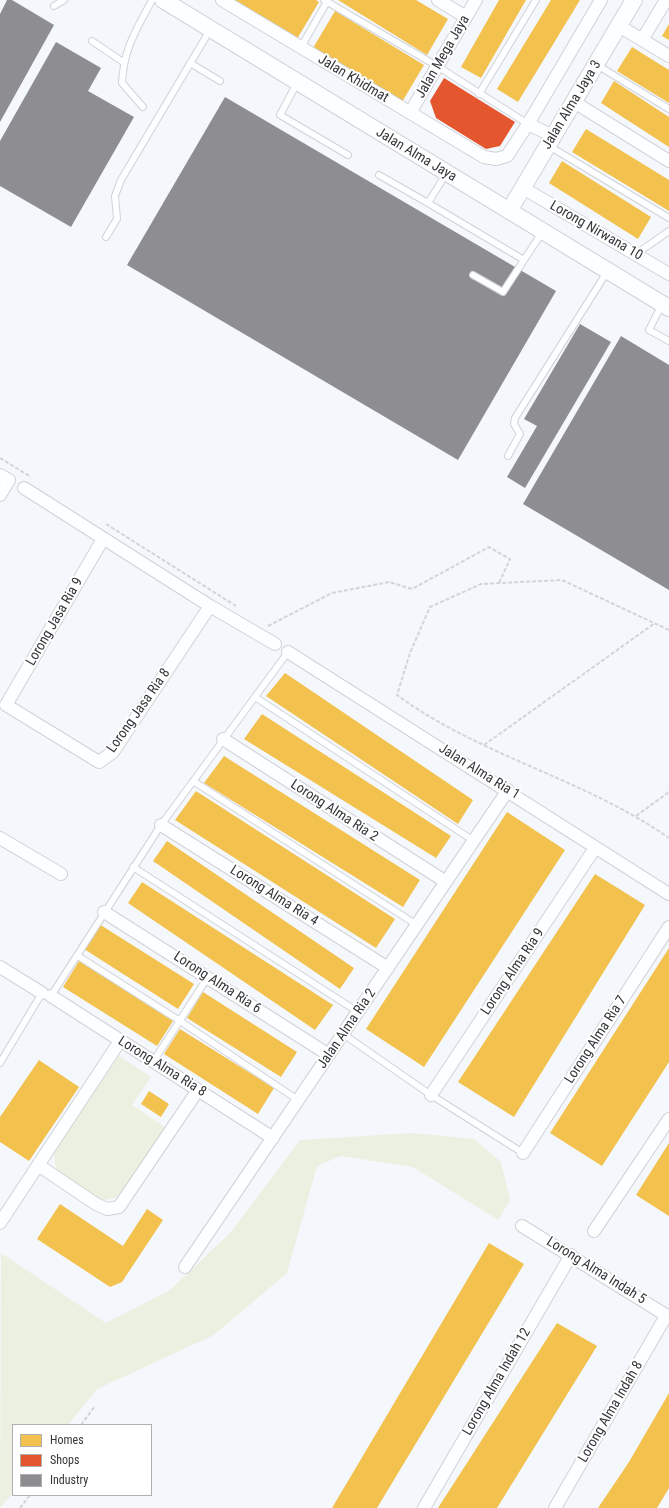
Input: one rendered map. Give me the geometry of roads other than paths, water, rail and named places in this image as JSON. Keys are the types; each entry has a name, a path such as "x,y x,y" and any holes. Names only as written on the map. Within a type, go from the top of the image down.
{"street":[{"name":"Jalan Khidmat","path":"222,0 484,157"},
{"path":"438,0 466,17"},
{"name":"Jalan Mega Jaya","path":"410,113 476,0"},
{"name":"Jalan Alma Jaya 3","path":"484,157 496,159 507,156 528,124 601,0"},
{"name":"Jalan Alma Jaya 3","path":"509,211 634,0"},
{"path":"642,40 666,0"},
{"name":"Jalan Alma Jaya","path":"169,2 210,30 666,306"},
{"path":"619,26 669,56"},
{"path":"574,102 669,161"},
{"path":"528,124 551,140"},
{"name":"Lorong Nirwana 10","path":"523,188 669,274"},
{"path":"0,495 5,477"},
{"path":"24,488 210,606 275,644"},
{"name":"Lorong Jasa Ria 9","path":"3,706 103,539"},
{"name":"Lorong Jasa Ria 8","path":"3,706 99,762 113,752 210,606"},
{"name":"Jalan Alma Ria 1","path":"288,652 508,790 595,848 669,894"},
{"name":"Lorong Alma Ria 2","path":"223,739 446,882"},
{"name":"Jalan Alma Ria 2","path":"185,1267 508,790"},
{"name":"Lorong Alma Ria 4","path":"161,825 388,968"},
{"path":"0,838 61,874"},
{"name":"Lorong Alma Ria 9","path":"431,1095 595,848"},
{"name":"Lorong Alma Ria 6","path":"104,912 329,1055"},
{"name":"Lorong Alma Ria 7","path":"523,1153 669,927"},
{"name":"Lorong Alma Ria 8","path":"0,967 46,994 273,1138"},
{"path":"0,1224 120,1041"},
{"path":"38,1165 96,1204 107,1209 119,1207 198,1090"},
{"path":"594,1231 669,1119"},
{"name":"Lorong Alma Indah 5","path":"522,1226 668,1316"},
{"name":"Lorong Alma Indah 12","path":"424,1508 571,1255"},
{"name":"Lorong Alma Indah 8","path":"556,1508 668,1316"}],"lane":[{"path":"54,6 64,0"},
{"path":"143,107 122,83 123,62 130,42 152,0"},
{"path":"479,94 536,0"},
{"path":"301,47 326,1 437,66 528,124"},
{"path":"106,237 116,220 115,196 121,180 210,30"},
{"path":"92,41 123,62"},
{"path":"190,63 220,81"},
{"path":"596,64 669,109"},
{"path":"297,83 280,115 348,155"},
{"path":"551,140 669,218"},
{"path":"379,174 524,260"},
{"path":"428,203 446,174"},
{"path":"472,275 503,292 543,231"},
{"path":"636,254 669,231"},
{"path":"508,456 520,434 514,424 514,418 608,271"},
{"path":"666,306 649,330 669,341"},
{"path":"0,1063 46,994 78,956 104,912 161,825 288,652"},
{"path":"255,697 474,841"},
{"path":"192,781 417,925"},
{"path":"133,867 358,1012"},
{"path":"78,956 180,1021 298,1100"},
{"path":"153,1062 208,977"},
{"path":"343,1034 431,1095 523,1153"}]}
